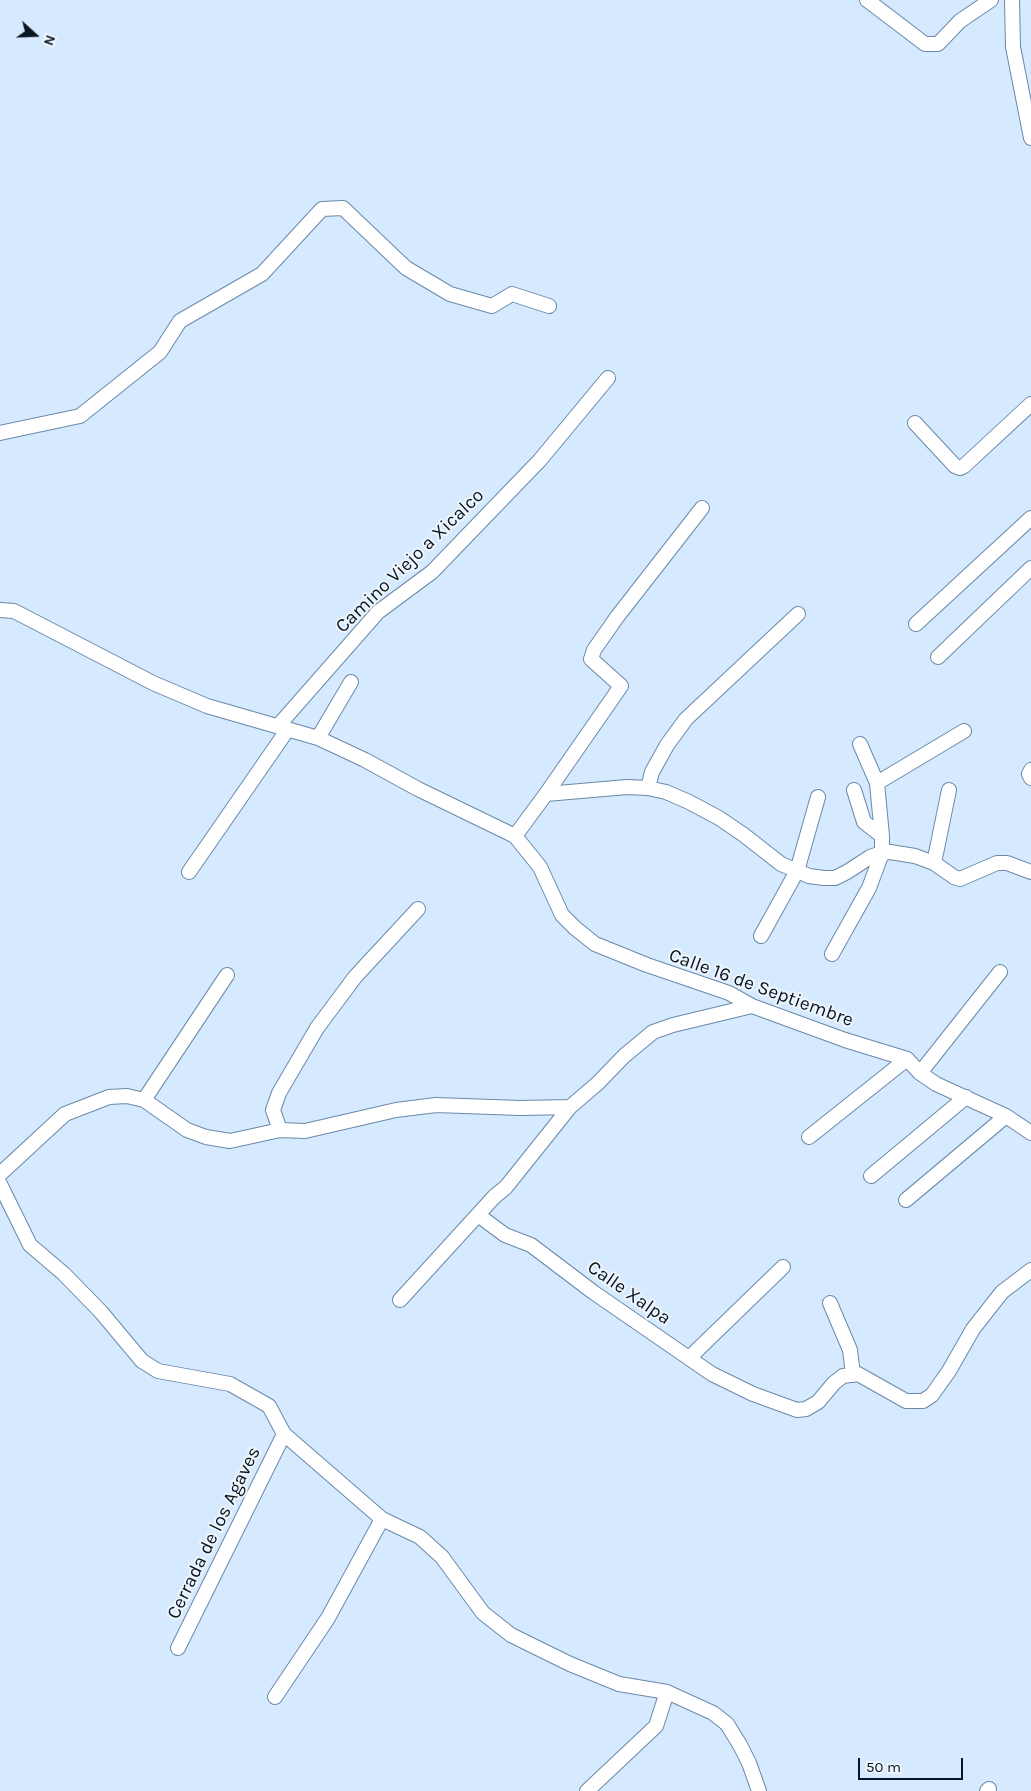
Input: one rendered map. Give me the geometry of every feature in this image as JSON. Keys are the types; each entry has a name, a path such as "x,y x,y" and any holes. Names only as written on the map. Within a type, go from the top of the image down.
{"street":[{"path":"867,0 925,44 938,44 960,21 991,0"},
{"path":"1012,0 1013,47 1031,138"},
{"path":"0,433 80,416 160,352 180,321 262,274 322,209 343,208 406,268 450,294 492,306 512,294 549,306"},
{"name":"Camino Viejo a Xicalco","path":"189,872 283,727 378,612 432,572 540,460 608,378"},
{"path":"915,423 955,466 960,468 1031,404"},
{"path":"0,610 14,612 154,683 207,706 318,738 515,836 621,686 592,659 594,650 617,617 702,508"},
{"path":"916,624 1031,518"},
{"path":"938,657 1031,568"},
{"path":"648,788 652,772 667,745 686,718 798,614"},
{"path":"318,738 350,682"},
{"path":"876,783 964,731"},
{"path":"832,954 869,888 882,853 876,783 860,744"},
{"path":"1031,770 1029,774 1031,778"},
{"path":"546,794 627,787 648,788 666,792 719,818 781,864 797,871 824,878 835,878 870,857 882,853 898,852 934,863 960,879 997,863 1007,863 1031,872"},
{"path":"854,790 864,822 882,836"},
{"path":"934,863 949,790"},
{"path":"761,936 797,871 818,798"},
{"name":"Calle 16 de Septiembre","path":"515,836 540,867 562,915 595,944 647,965 729,993 752,1006 845,1040 907,1060 920,1073 936,1084 1006,1116 1031,1133"},
{"path":"280,1130 273,1110 279,1093 296,1067 317,1028 355,977 418,909"},
{"path":"920,1073 1000,972"},
{"path":"144,1100 227,975"},
{"path":"400,1300 506,1187 570,1107 598,1083 624,1056 653,1032 673,1025 752,1006"},
{"path":"809,1137 907,1060"},
{"path":"0,1174 65,1114 109,1097 127,1096 144,1100 187,1130 206,1137 230,1141 280,1130 305,1131 396,1110 436,1105 520,1108 570,1107"},
{"path":"871,1176 966,1097"},
{"path":"906,1200 1006,1116"},
{"path":"0,1184 30,1245 64,1274 101,1312 142,1361 158,1372 230,1384 269,1406 284,1434 382,1519 420,1537 435,1550 483,1613 511,1635 570,1664 619,1684 667,1692 714,1713 727,1724 749,1763 759,1791"},
{"name":"Calle Xalpa","path":"478,1215 504,1235 531,1245 593,1292 689,1358 720,1378 753,1394 797,1410 806,1409 818,1402 834,1383 843,1376 852,1375"},
{"path":"689,1358 783,1267"},
{"path":"830,1303 850,1350 852,1375 858,1374 906,1401 923,1401 932,1395 973,1329 1002,1292 1031,1270"},
{"name":"Cerrada de los Agaves","path":"178,1648 284,1434"},
{"path":"275,1697 328,1618 382,1519"},
{"path":"587,1791 656,1726 667,1692"}]}
